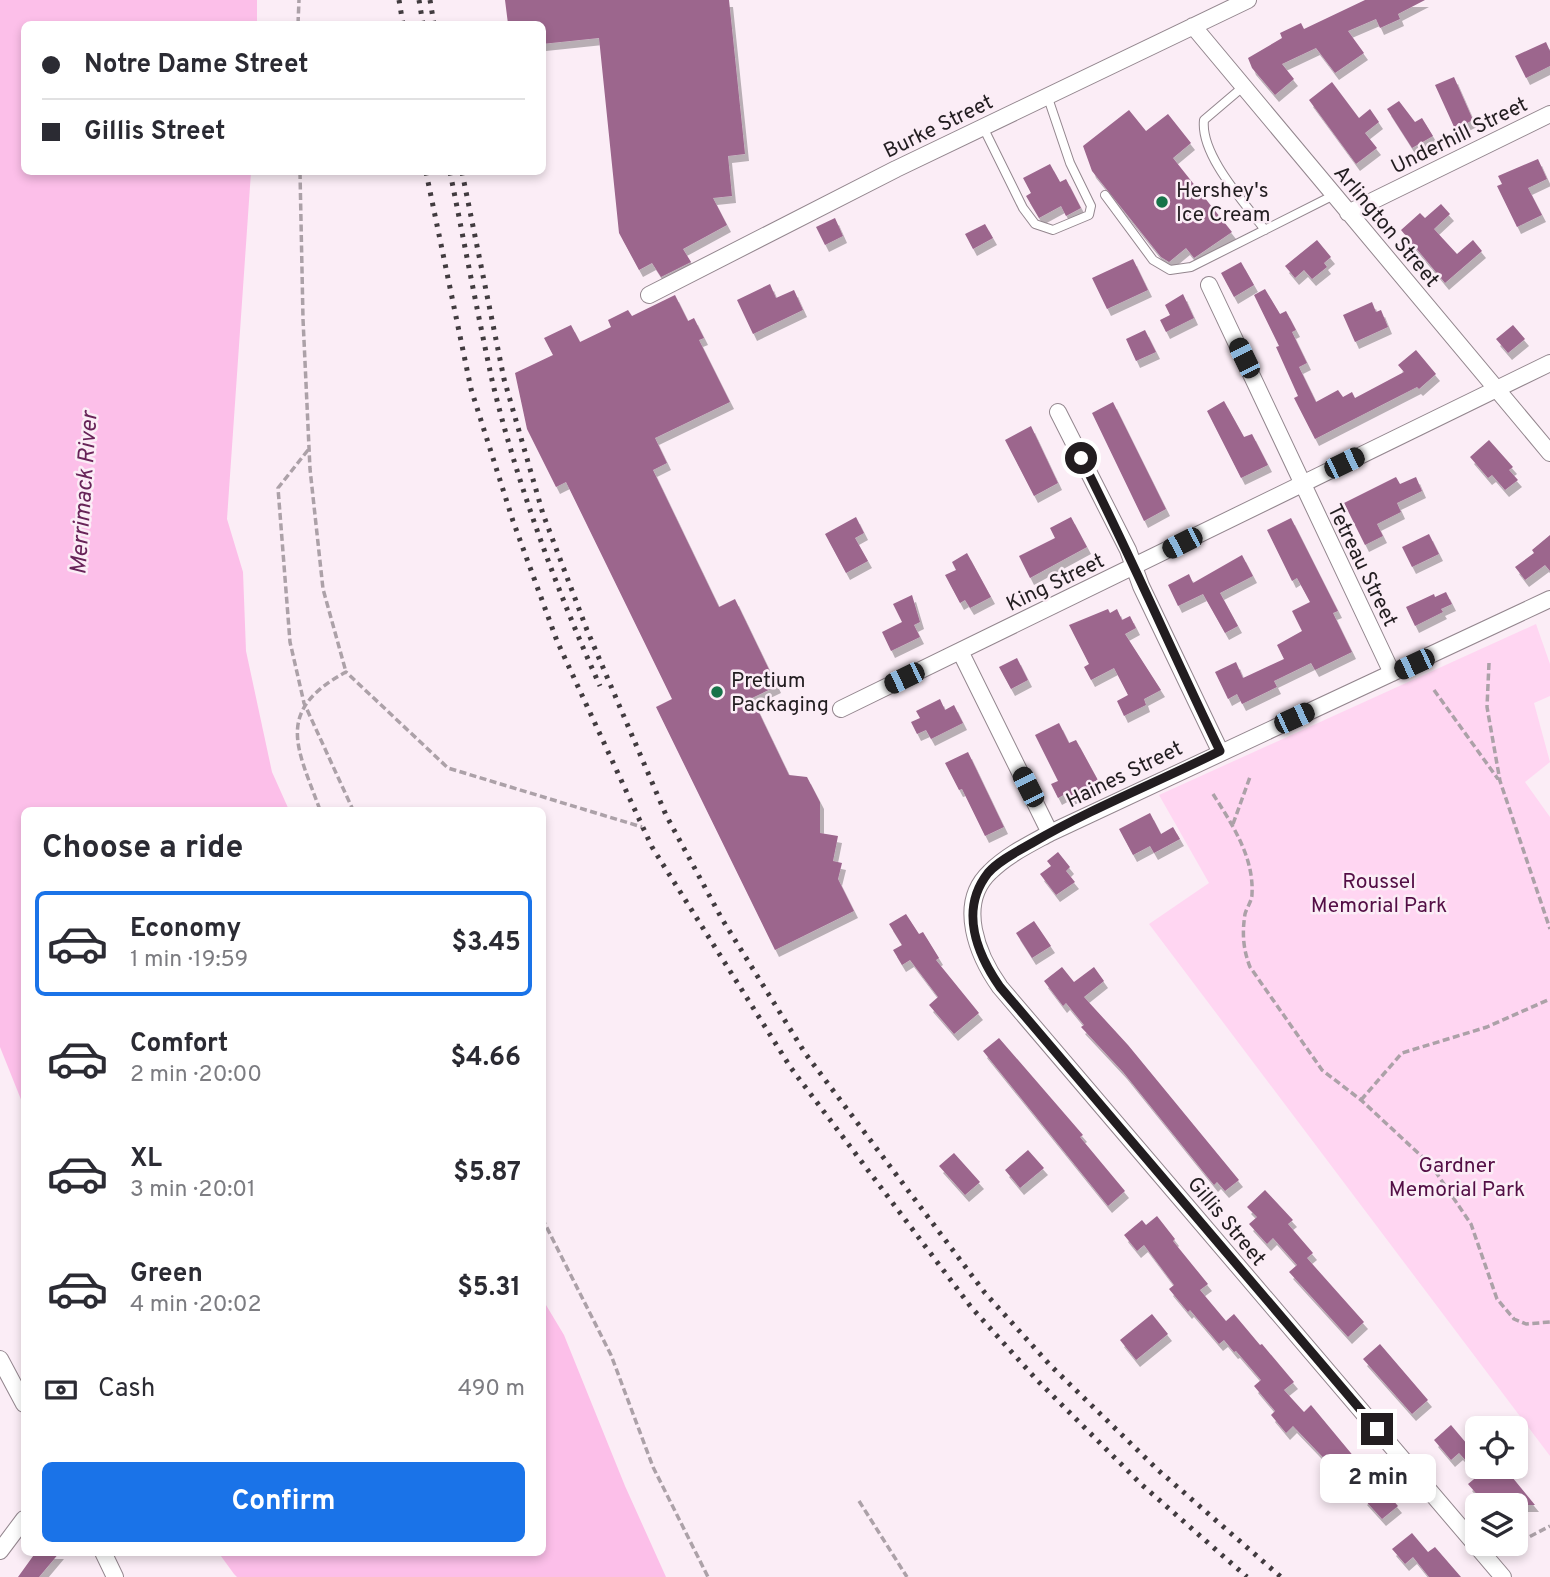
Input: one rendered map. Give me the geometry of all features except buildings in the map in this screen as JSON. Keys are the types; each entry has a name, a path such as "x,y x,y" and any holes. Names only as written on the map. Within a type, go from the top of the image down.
{"street":[{"name":"Burke Street","path":"649,295 1047,95 1248,0"},
{"name":"Arlington Street","path":"1194,26 1550,453"},
{"name":"Underhill Street","path":"1348,213 1550,114"},
{"name":"Tetreau Street","path":"1209,285 1392,673"},
{"name":"King Street","path":"841,709 1550,363"},
{"path":"1058,412 1134,566 1220,751"},
{"name":"Haines Street","path":"988,873 1050,833 1220,751 1550,599"},
{"path":"960,651 1050,833"},
{"name":"Gillis Street","path":"988,873 973,911 973,933 979,952 1000,987 1503,1577"},
{"path":"0,1359 21,1398"},
{"path":"0,1551 21,1523"},
{"path":"105,1556 115,1577"}],"lane":[{"path":"1244,86 1204,120 1203,128 1215,159 1265,230"},
{"path":"983,127 1023,208 1035,225 1053,230 1089,215 1091,206 1070,163 1047,95"},
{"path":"1105,195 1153,260 1170,270 1191,267 1334,195"}],"path":[{"path":"298,21 299,0"},
{"path":"300,175 309,448 323,589 346,673 448,768 642,827"},
{"path":"309,448 278,488 290,642 304,702 352,807"},
{"path":"1489,663 1487,707 1500,781 1550,929"},
{"path":"319,807 298,749 298,721 304,702 321,685 346,673"},
{"path":"1434,690 1500,781"},
{"path":"1232,825 1250,777"},
{"path":"1213,794 1232,825 1250,872 1252,896 1245,913 1242,949 1250,967 1322,1070 1361,1100 1431,1164 1471,1224 1503,1309 1526,1324 1550,1322"},
{"path":"1361,1100 1402,1053 1487,1027 1550,999"},
{"path":"546,1226 611,1355 653,1467 708,1577"},
{"path":"859,1501 907,1577"},
{"path":"1528,1537 1550,1526"}],"green space":[{"name":"Roussel Memorial Park","path":"1536,624 1550,664 1550,696 1534,703 1550,762 1525,782 1550,817 1550,1456 1528,1427 1528,1416 1520,1416 1149,924 1209,883 1159,795"}],"water":[{"name":"Merrimack River","path":"0,0 257,0 257,21 21,21 21,175 251,175 227,519 243,572 246,651 272,772 288,807 21,807 21,1100 0,1047"},
{"path":"546,1305 564,1335 625,1486 666,1577 237,1577 221,1556 546,1556"}],"railway":[{"path":"399,0 402,21"},
{"path":"419,0 422,21"},
{"path":"430,0 434,21"},
{"path":"427,175 471,389 513,521 557,641 652,847 791,1068 971,1307 1036,1379 1141,1484 1247,1577"},
{"path":"451,175 492,380 513,457 553,574 600,686"},
{"path":"463,175 504,379 543,514 587,630 666,815 722,919 805,1053 985,1293 1050,1365 1158,1470 1281,1577"}],"place":[{"name":"Hershey's Ice Cream","path":"1162,202"},
{"name":"Pretium Packaging","path":"717,692"}],"route":[{"path":"1081,458 1128,550 1141,586 1220,751 1050,833 1015,853 988,873 973,911 973,933 979,952 1000,987 1377,1429"}],"park label":[{"name":"Gardner Memorial Park","path":"1457,1177"}]}
